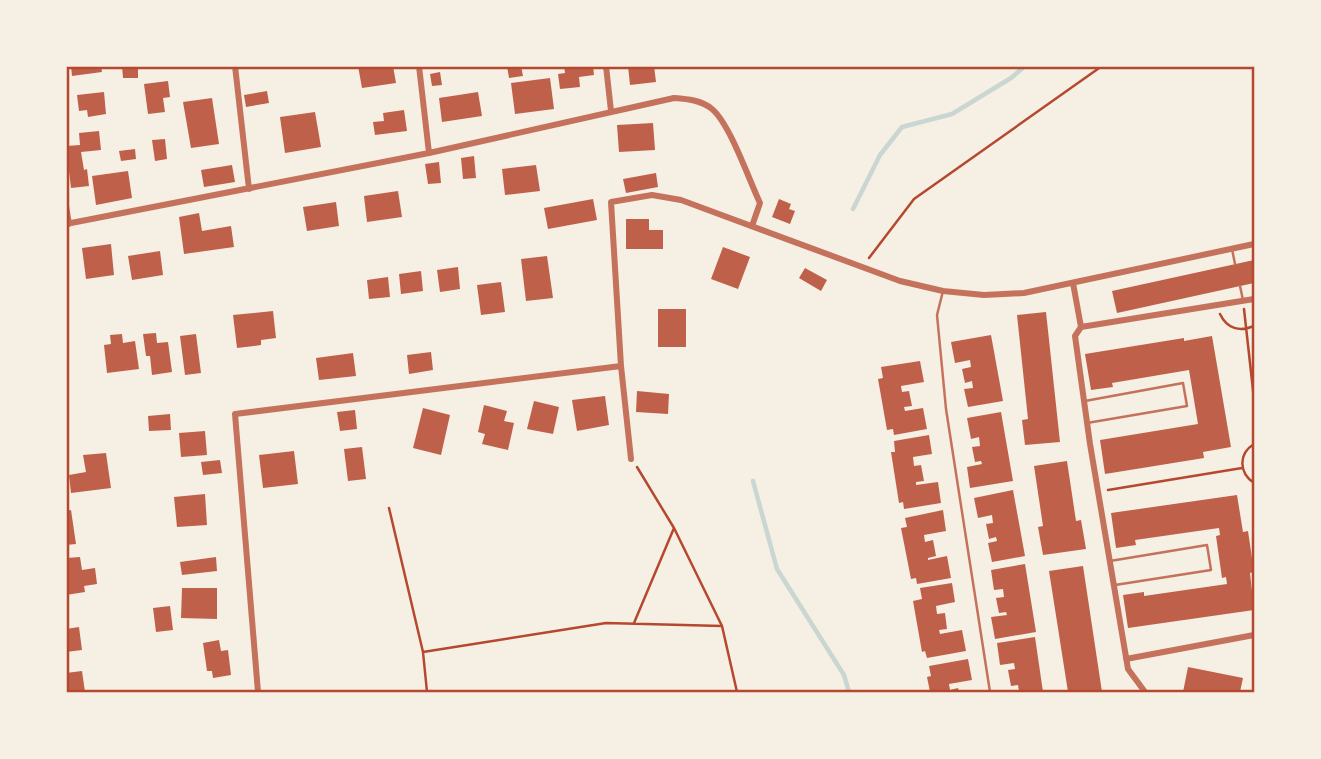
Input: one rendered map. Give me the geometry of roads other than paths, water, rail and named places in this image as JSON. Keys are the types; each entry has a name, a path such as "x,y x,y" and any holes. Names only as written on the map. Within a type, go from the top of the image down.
{"street":[{"path":"235,66 249,189"},
{"path":"419,66 429,153"},
{"path":"606,66 611,111"},
{"path":"66,206 68,224 429,153 674,98 693,100 710,107 721,118 760,203 752,226"},
{"path":"631,459 621,366 611,202 652,195 681,200 900,281 943,291 984,295 1024,293 1255,244"},
{"path":"1073,283 1081,327 1075,336 1087,423 1126,659 1128,669 1145,692"},
{"path":"1081,327 1255,299"},
{"path":"258,692 235,414 621,366"},
{"path":"1126,659 1255,635"}],"lane":[{"path":"1232,249 1236,264"},
{"path":"1240,286 1243,300"},
{"path":"943,291 937,314 946,409 990,692"},
{"path":"1084,401 1183,383 1187,406 1087,423"},
{"path":"1110,561 1207,545 1209,557 1211,570 1114,586"}],"waterway":[{"path":"853,209 880,155 902,127 952,114 1011,78 1025,66"},
{"path":"753,481 777,569 844,675 849,692"}]}
